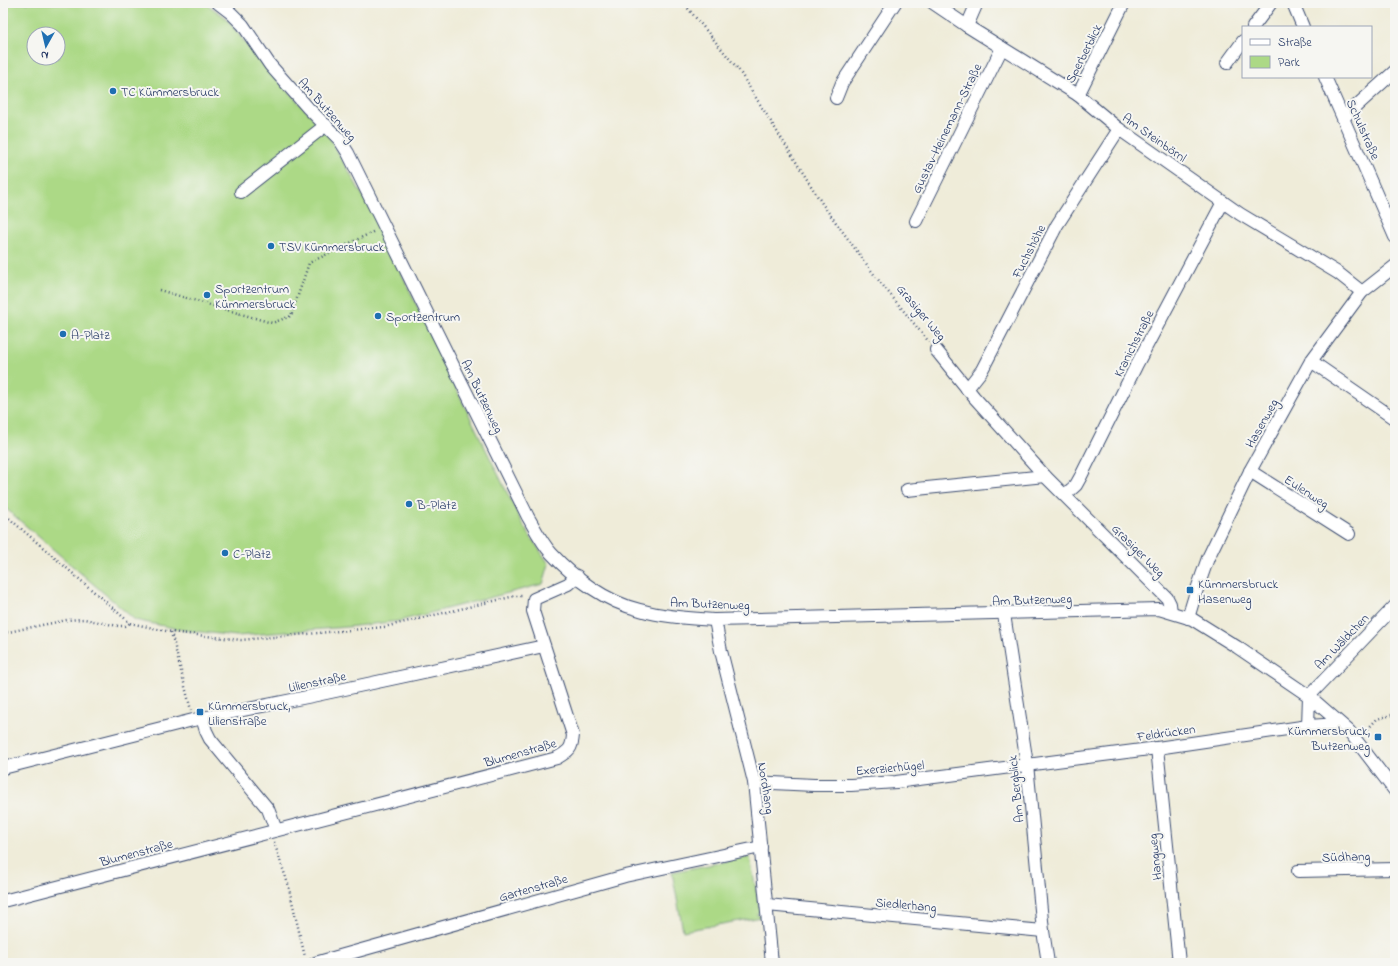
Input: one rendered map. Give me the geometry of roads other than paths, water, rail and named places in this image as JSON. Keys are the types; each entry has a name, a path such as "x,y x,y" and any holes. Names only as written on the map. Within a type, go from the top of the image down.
{"street":[{"name":"Am Butzenweg","path":"218,3 232,13 243,26 270,65 304,103 339,138 348,153 528,518 550,552 576,576 599,592 638,610 668,616 715,620 1159,609 1188,618 1237,647 1309,696 1349,732 1395,791"},
{"path":"836,98 842,83 895,3"},
{"name":"Am Steinbörnl","path":"933,3 967,26 1078,95 1119,129 1240,214 1338,273 1362,292"},
{"path":"967,26 977,3"},
{"name":"Sperberblick","path":"1078,95 1124,3"},
{"path":"1254,26 1271,3"},
{"path":"1293,3 1303,26"},
{"path":"1226,62 1242,42"},
{"name":"Gustav-Heinemann-Straße","path":"916,221 1002,48"},
{"path":"1343,118 1395,70"},
{"name":"Schulstraße","path":"1325,78 1395,237"},
{"path":"241,192 326,125"},
{"name":"Fuchshöhe","path":"967,389 982,370 1057,225 1119,129"},
{"name":"Kranichstraße","path":"1065,496 1076,485 1081,476 1136,366 1223,202"},
{"name":"Hasenweg","path":"1188,618 1208,558 1250,471 1311,361 1362,292 1395,266"},
{"name":"Grasiger Weg","path":"936,350 967,389 1046,476 1167,598 1170,604 1171,612"},
{"path":"1311,361 1395,419"},
{"name":"Eulenweg","path":"1250,471 1349,534"},
{"path":"907,490 1046,476"},
{"name":"Blumenstraße","path":"3,901 557,758 568,752 572,745 573,735 533,611 534,599 568,584 576,576"},
{"name":"Am Wäldchen","path":"1309,696 1395,606"},
{"name":"Am Bergblick","path":"1004,614 1027,764 1043,930 1048,963"},
{"name":"Nordhang","path":"715,620 721,651 754,782 772,963"},
{"name":"Lilienstraße","path":"3,768 198,719 544,646"},
{"path":"1308,726 1309,696"},
{"path":"198,719 210,739 268,809 276,830"},
{"name":"Feldrücken","path":"1027,764 1157,748 1308,726 1340,724"},
{"name":"Hangweg","path":"1157,748 1179,963"},
{"name":"Exerzierhügel","path":"754,782 851,785 896,782 1027,764"},
{"name":"Gartenstraße","path":"316,963 625,876 761,848"},
{"name":"Südhang","path":"1298,871 1395,869"},
{"name":"Siedlerhang","path":"767,905 1043,930"}],"place":[{"name":"TC Kümmersbruck","path":"113,91"},
{"name":"TSV Kümmersbruck","path":"271,246"},
{"name":"Sportzentrum Kümmersbruck","path":"207,295"},
{"name":"Sportzentrum","path":"378,316"},
{"name":"A-Platz","path":"63,334"},
{"name":"B-Platz","path":"409,504"},
{"name":"C-Platz","path":"225,553"},
{"name":"Kümmersbruck Hasenweg","path":"1190,590"},
{"name":"Kümmersbruck, Lilienstraße","path":"200,712"},
{"name":"Kümmersbruck, Butzenweg","path":"1378,737"}]}
